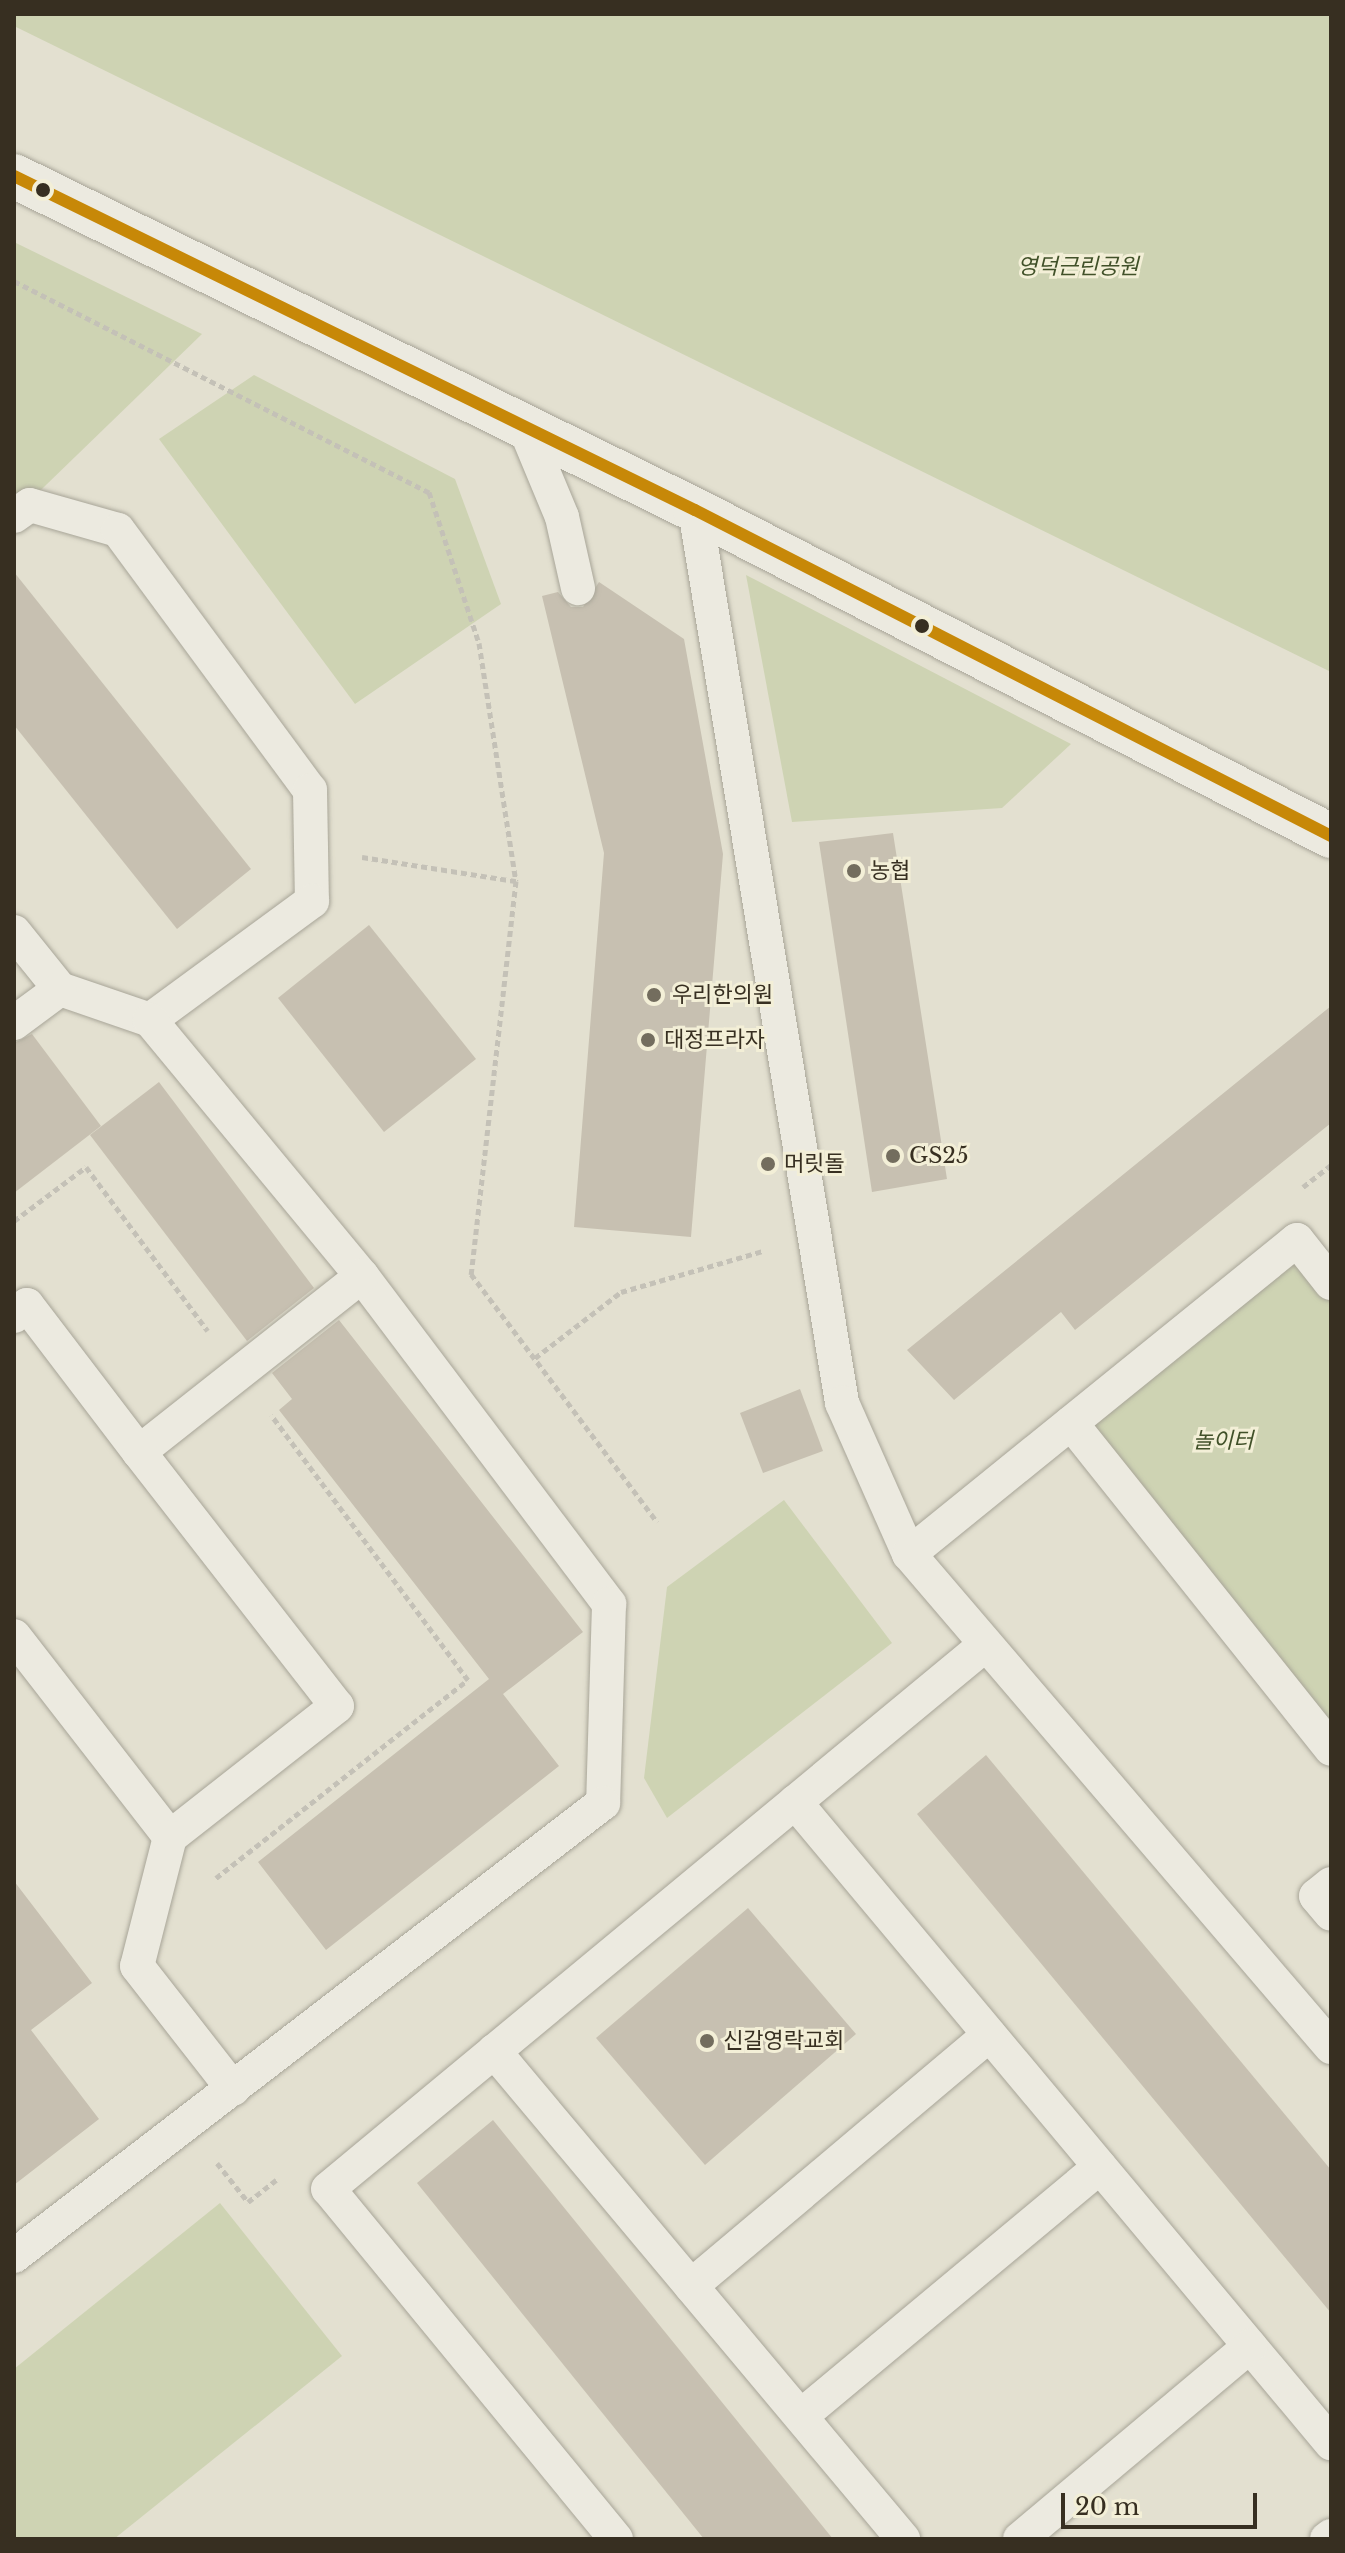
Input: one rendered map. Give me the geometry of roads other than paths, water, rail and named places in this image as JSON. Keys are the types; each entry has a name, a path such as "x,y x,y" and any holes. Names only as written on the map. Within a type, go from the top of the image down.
{"street":[{"path":"14,176 695,510 1331,836"}],"lane":[{"path":"525,428 562,517 578,588"},
{"path":"14,516 30,505 118,530 310,790 312,901 150,1020"},
{"path":"695,510 842,1403 909,1554 1331,2047"},
{"path":"14,932 60,989 150,1020 362,1276 609,1604 603,1803 14,2256"},
{"path":"14,1023 60,989"},
{"path":"909,1554 1297,1240 1331,1283"},
{"path":"139,1452 362,1276"},
{"path":"14,1316 27,1305 337,1706 170,1837 137,1966 233,2089"},
{"path":"1071,1423 1331,1749"},
{"path":"14,1636 170,1837"},
{"path":"616,2539 328,2189 986,1644"},
{"path":"795,1802 1331,2443"},
{"path":"1331,1884 1316,1896 1331,1914"},
{"path":"691,2286 989,2035"},
{"path":"494,2051 903,2539"},
{"path":"801,2416 1100,2167"},
{"path":"1020,2539 1250,2346"}],"place":[{"name":"농협","path":"854,871"},
{"name":"우리한의원","path":"654,995"},
{"name":"대정프라자","path":"648,1040"},
{"name":"GS25","path":"893,1156"},
{"name":"머릿돌","path":"768,1164"},
{"name":"신갈영락교회","path":"707,2041"}],"park label":[{"name":"영덕근린공원","path":"1078,267"},
{"name":"놀이터","path":"1223,1441"}]}
